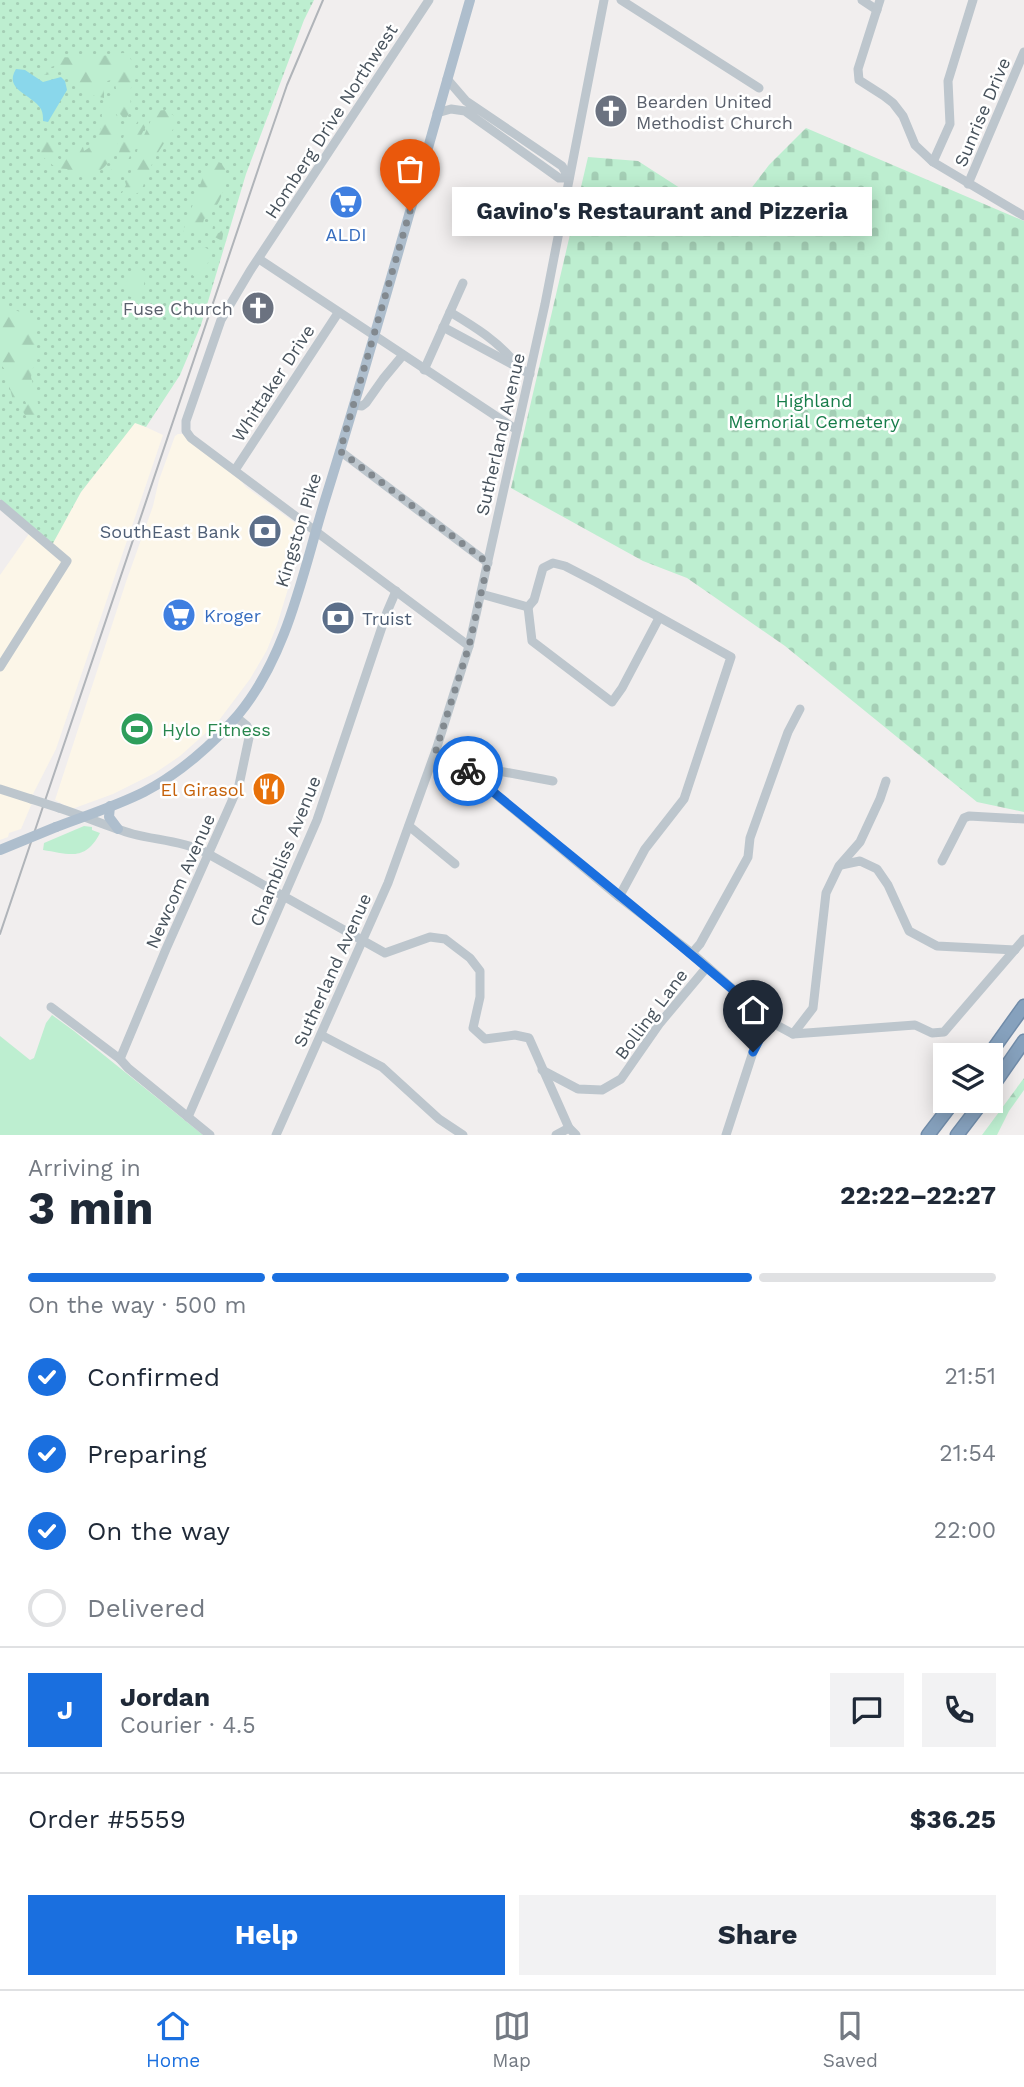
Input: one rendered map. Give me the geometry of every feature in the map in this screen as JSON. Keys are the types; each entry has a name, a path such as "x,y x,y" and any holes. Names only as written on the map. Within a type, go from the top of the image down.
{"highway":[{"path":"998,1043 1024,1006"},
{"path":"1003,1071 1024,1041"},
{"path":"928,1135 945,1113"},
{"path":"957,1135 974,1113"}],"main road":[{"name":"Kingston Pike","path":"0,850 148,790 174,773 205,748 236,717 265,672 285,630 316,532 470,0"},
{"path":"110,806 109,817 118,829"}],"street":[{"name":"Homberg Drive Northwest","path":"429,0 221,320 186,421 186,431 191,438 469,646"},
{"name":"Sutherland Avenue","path":"276,1135 388,883 436,750 469,646 530,374 604,0"},
{"path":"621,0 759,88"},
{"path":"862,0 878,5 857,75 863,84 884,96 900,111 915,145 933,162 1024,216"},
{"path":"933,162 950,124 948,81 973,0"},
{"name":"Sunrise Drive","path":"968,184 1024,52"},
{"path":"447,79 466,101 562,166 569,178"},
{"path":"438,113 458,108 465,111 559,178 569,178"},
{"path":"259,259 517,430"},
{"path":"424,370 463,283"},
{"path":"450,312 488,335 520,368"},
{"name":"Whittaker Drive","path":"235,470 338,313"},
{"path":"443,327 530,374"},
{"path":"354,405 362,406 366,403 403,355"},
{"path":"340,451 488,563"},
{"path":"0,504 67,561 1,662"},
{"path":"620,897 645,849 684,799 731,657 596,582 565,566 553,563 543,568 534,600 528,607 532,641 612,702 659,618"},
{"name":"Chambliss Avenue","path":"188,1117 317,820 396,592"},
{"path":"481,594 528,607"},
{"path":"692,953 700,944 748,857 750,838 788,732 800,709"},
{"name":"Newcom Avenue","path":"120,1059 239,785 250,737 247,726 236,717"},
{"path":"436,750 466,769 692,953 769,1021 793,1034 915,1025 932,1033 944,1032 1024,939"},
{"path":"466,769 488,769 553,781"},
{"path":"793,1034 813,1008 826,893 839,866 860,842 886,780"},
{"path":"0,789 118,829 151,839 186,844 208,853 385,953 430,937 445,939 470,958 480,971 480,998 473,1028 485,1039 515,1035 529,1038 569,1128 576,1135"},
{"path":"942,861 964,818 1024,819"},
{"path":"409,826 455,863"},
{"path":"839,866 860,861 877,869 888,885 909,931 937,946 1014,951"},
{"name":"Bolling Lane","path":"542,1070 578,1089 602,1090 621,1079 660,1023 707,967"},
{"path":"51,1007 120,1059 210,1135"},
{"path":"726,1135 753,1052 769,1021"},
{"path":"321,1035 382,1068 439,1119 463,1135"},
{"path":"556,1135 569,1128"}],"shaded area":[{"path":"135,422 163,435 56,749 32,796 32,803 21,829 0,840 0,575 33,528 52,544 81,492"},
{"path":"178,434 184,434 305,533 267,650 250,679 217,723 180,756 155,773 113,794 72,809 55,800 153,506 159,480"}],"green space":[{"path":"0,0 314,0 246,174 201,325 180,375 146,427 135,423 81,492 52,545 0,499"},
{"path":"128,54 137,71 130,91 131,110 125,120 111,103 116,89 114,79 104,82 104,98 82,93 68,73 61,71 57,65 48,68 53,74 45,75 41,72 58,57 86,58"},
{"path":"102,103 111,108 117,116 119,126 116,148 105,166 92,174 71,174 67,169 56,168 42,156 38,142 41,134 58,144 59,159 70,159 75,146 83,147 84,151 90,147 100,130"},
{"path":"153,110 124,168 121,181 117,183 110,171 118,157 126,130 136,116 144,112 136,124 141,127 147,111"},
{"path":"165,110 173,115 175,126 154,159 141,191 127,199 119,198 118,193 122,193 126,185 125,181 155,111"},
{"name":"Highland Memorial Cemetery","path":"806,128 1024,221 1024,812 977,802 785,646 687,578 643,561 511,488 588,157 638,161 728,219 769,165"},
{"path":"213,160 221,163 225,169 223,187 219,201 203,223 213,226 212,231 219,233 224,228 222,241 202,230 187,233 183,231 207,166"},
{"path":"197,247 211,251 207,266 195,277 187,271 187,264 190,254"},
{"path":"137,267 146,272 142,297 139,300 128,296 124,288 132,270"},
{"path":"6,306 34,315 35,319 35,359 31,377 38,403 34,420 28,418 22,409 27,405 25,401 18,398 13,400 5,370 0,363 0,312"},
{"path":"84,826 92,827 92,830 100,833 82,852 69,854 43,850 44,843"},
{"path":"52,1015 203,1135 0,1135 0,1036 30,1060 34,1058 46,1023"},
{"path":"1024,1078 1024,1090 997,1135 982,1135 998,1113 1003,1113 1003,1106"}],"water":[{"path":"16,69 25,70 43,82 61,77 65,81 67,90 48,122 43,121 42,110 37,104 16,87 13,76"}],"railway":[{"path":"0,934 287,85 323,0"}],"way so far":[{"path":"410,211 340,451 488,563 469,646 436,750 468,771"}],"place":[{"name":"Bearden United Methodist Church","path":"611,111"},
{"name":"ALDI","path":"346,202"},
{"name":"Gavino's Restaurant and Pizzeria","path":"410,211"},
{"name":"Fuse Church","path":"258,308"},
{"name":"SouthEast Bank","path":"265,531"},
{"name":"Kroger","path":"179,615"},
{"name":"Truist","path":"338,618"},
{"name":"Hylo Fitness","path":"137,729"},
{"name":"El Girasol","path":"269,789"}],"route":[{"path":"468,771 692,953 769,1021 753,1052"}]}
